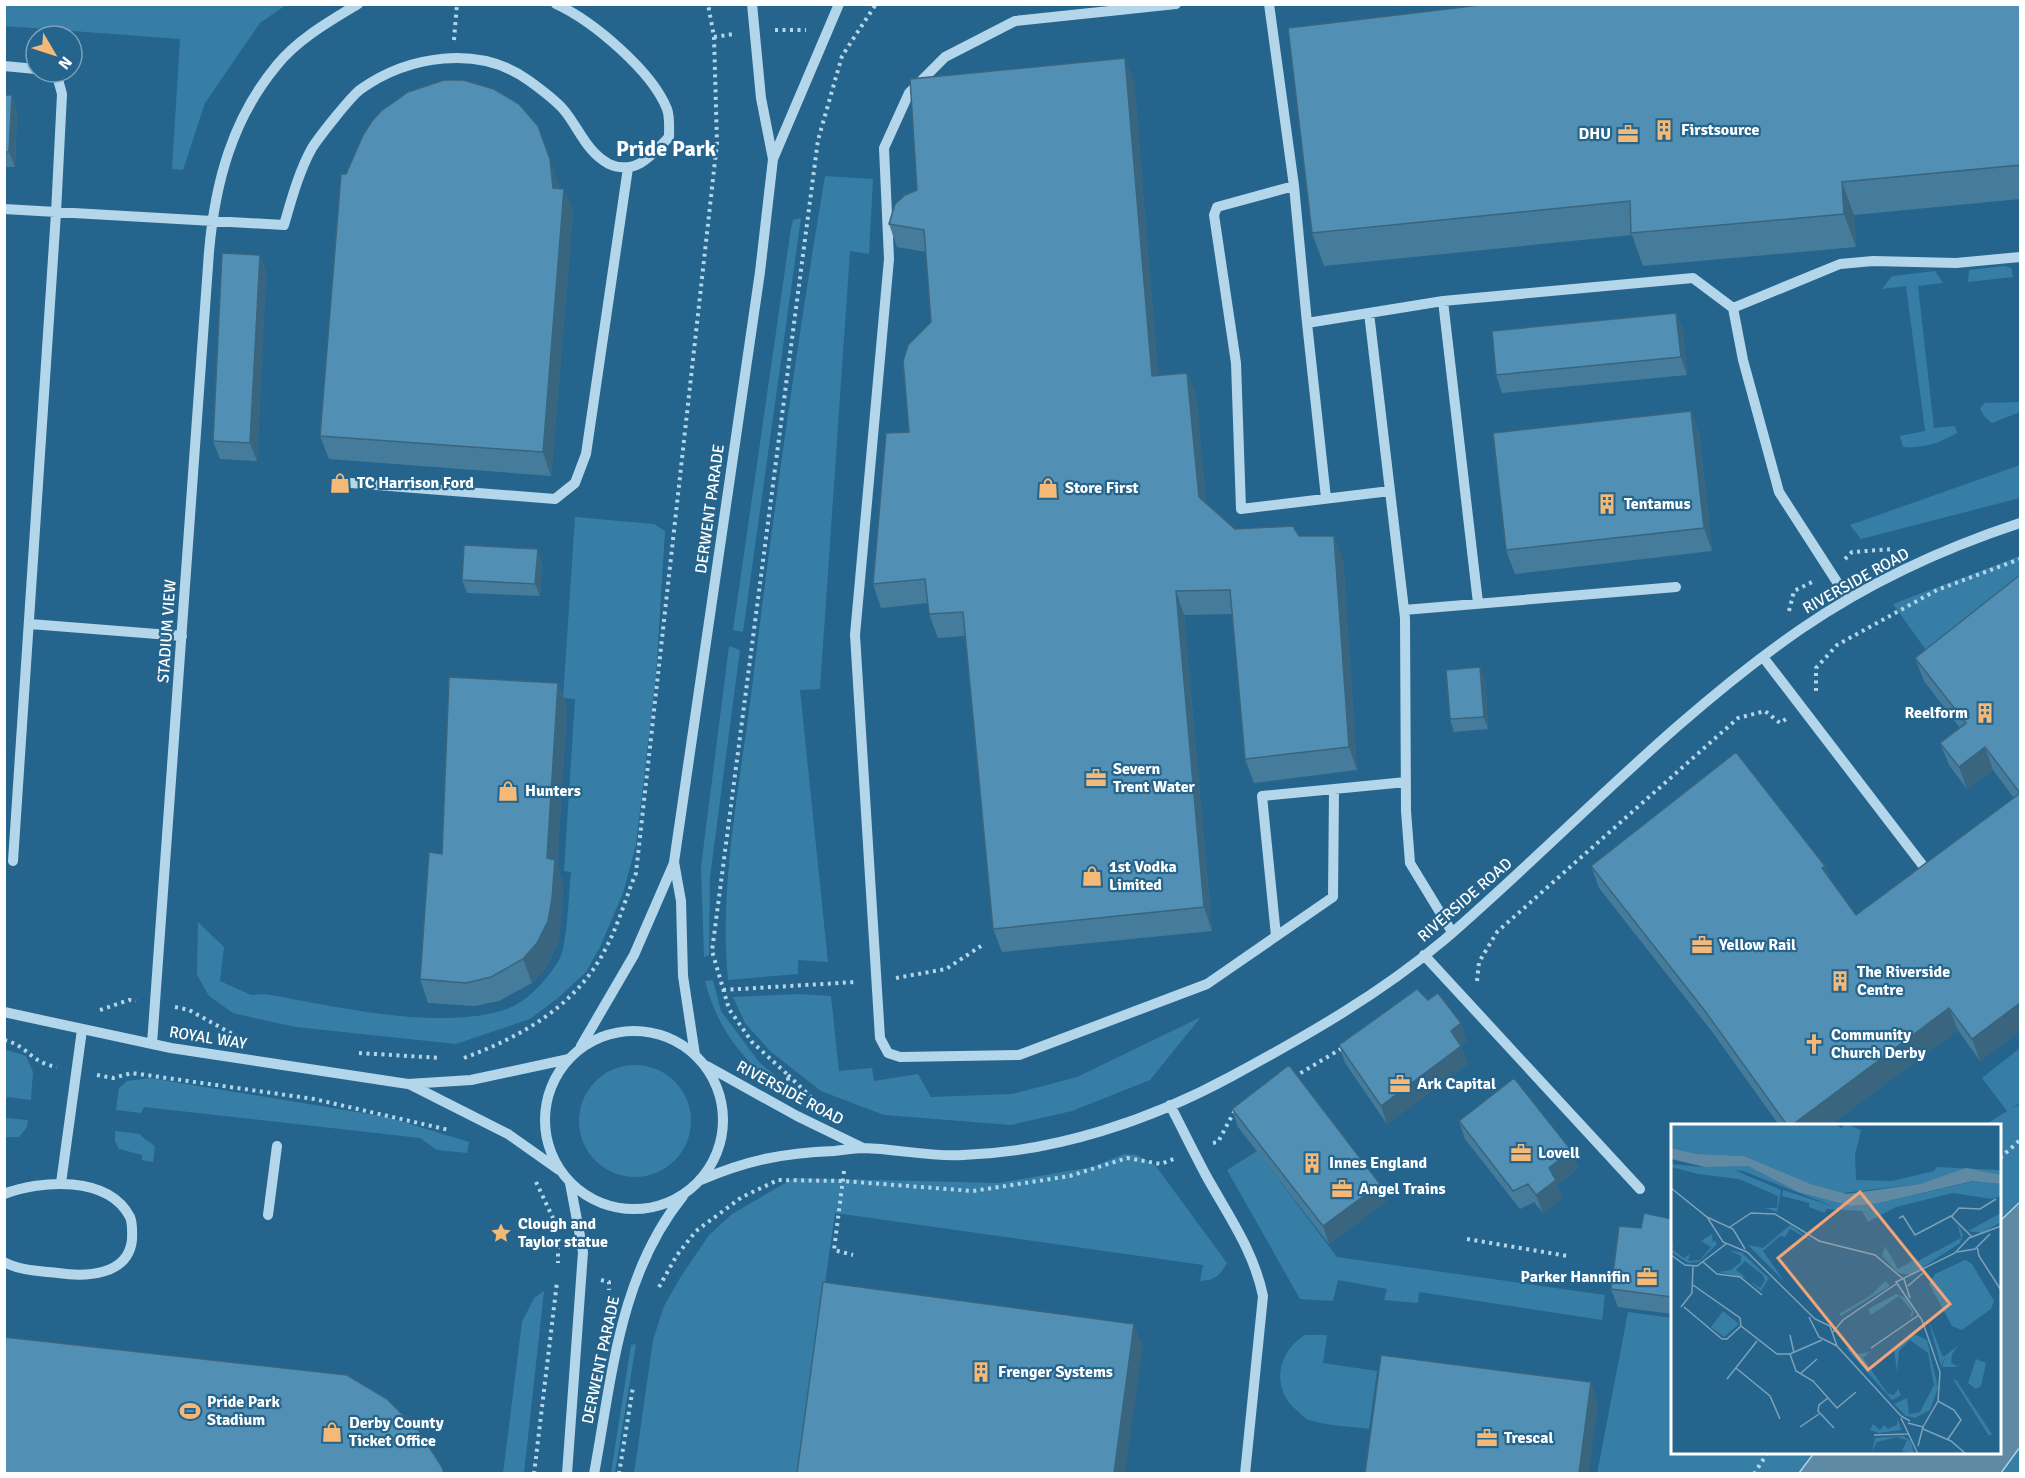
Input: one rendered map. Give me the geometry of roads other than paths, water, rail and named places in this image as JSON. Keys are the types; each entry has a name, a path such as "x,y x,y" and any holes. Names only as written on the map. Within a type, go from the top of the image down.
{"street":[{"name":"STADIUM VIEW","path":"152,1044 212,220 220,174 236,132 255,96 278,63 318,29 358,4"},
{"path":"4,208 56,213 284,225 312,148 359,91 392,72 452,57 492,64 526,78 562,109 586,144 609,163 628,168 648,160 669,136 668,112 660,94 633,63 570,11 556,4"},
{"name":"DERWENT PARADE","path":"752,4 761,98 773,159"},
{"name":"DERWENT PARADE","path":"579,1050 634,955 674,862 760,272 773,159 839,4"},
{"path":"1176,4 1015,21 945,57 909,93 884,148 889,259 855,635 880,1038 888,1053 900,1057 1019,1055 1207,984 1333,897 1334,790"},
{"path":"1269,4 1294,186 1326,498"},
{"path":"4,66 24,68"},
{"path":"14,861 56,213 62,94 59,84"},
{"path":"351,483 555,499 574,483 586,454 628,168"},
{"path":"1294,186 1217,207 1214,215 1236,363 1240,509 1390,491"},
{"path":"1733,308 1840,264 1873,261 1956,263 2020,257"},
{"path":"1307,323 1443,301 1693,278 1733,308 1743,360 1779,492 1848,599"},
{"path":"1443,301 1478,603"},
{"path":"1370,313 1404,609 1406,782 1410,863 1452,932"},
{"name":"RIVERSIDE ROAD","path":"701,1180 740,1163 771,1156 863,1148 937,1155 1018,1150 1098,1131 1170,1105 1227,1078 1311,1032 1351,1007 1424,955 1693,713 1763,657 1848,599 1941,553 2020,523"},
{"path":"1404,609 1677,587"},
{"path":"30,624 182,636"},
{"path":"1763,657 1924,867"},
{"path":"1276,936 1262,796 1406,782"},
{"name":"DERWENT PARADE","path":"674,862 682,918 683,975 695,1055"},
{"path":"1424,955 1640,1189"},
{"name":"ROYAL WAY","path":"4,1012 152,1044 408,1084 485,1078 569,1059"},
{"path":"61,1183 82,1030"},
{"path":"638,1031 663,1035 695,1055 704,1064 720,1096 723,1121 720,1147 701,1180 685,1194 662,1205 626,1209 596,1201 570,1183 562,1173 550,1151 545,1115 550,1091 569,1059 579,1050 613,1034 638,1031"},
{"name":"RIVERSIDE ROAD","path":"704,1064 797,1116 863,1148"},
{"name":"ROYAL WAY","path":"408,1084 508,1134 562,1173"},
{"path":"1170,1105 1208,1178 1242,1236 1257,1270 1263,1296 1245,1473"},
{"path":"268,1215 278,1146"},
{"path":"4,1194 21,1188 61,1183 90,1188 105,1195 130,1217 133,1229 131,1247 124,1258 112,1269 85,1275 22,1268 4,1262"},
{"name":"DERWENT PARADE","path":"567,1473 583,1252 570,1183"},
{"name":"DERWENT PARADE","path":"594,1473 628,1297 645,1259 685,1194"}],"place":[{"name":"Firstsource","path":"1664,130"},
{"name":"DHU","path":"1628,134"},
{"name":"TC Harrison Ford","path":"340,483"},
{"name":"Store First","path":"1048,488"},
{"name":"Tentamus","path":"1607,504"},
{"name":"Reelform","path":"1985,713"},
{"name":"Severn Trent Water","path":"1096,778"},
{"name":"Hunters","path":"508,791"},
{"name":"1st Vodka Limited","path":"1092,876"},
{"name":"Yellow Rail","path":"1702,945"},
{"name":"The Riverside Centre","path":"1840,981"},
{"name":"Community Church Derby","path":"1814,1044"},
{"name":"Ark Capital","path":"1400,1084"},
{"name":"Lovell","path":"1521,1153"},
{"name":"Innes England","path":"1312,1163"},
{"name":"Angel Trains","path":"1342,1189"},
{"name":"Clough and Taylor statue","path":"501,1233"},
{"name":"Parker Hannifin","path":"1647,1277"},
{"name":"Frenger Systems","path":"981,1372"},
{"name":"Pride Park Stadium","path":"190,1411"},
{"name":"Derby County Ticket Office","path":"332,1432"},
{"name":"Trescal","path":"1487,1438"}],"district":[{"name":"Pride Park","path":"666,148"}]}
